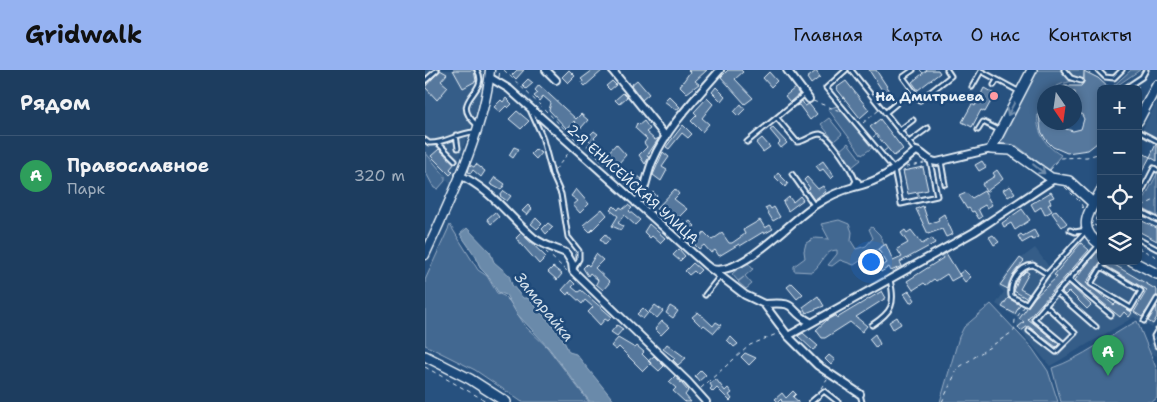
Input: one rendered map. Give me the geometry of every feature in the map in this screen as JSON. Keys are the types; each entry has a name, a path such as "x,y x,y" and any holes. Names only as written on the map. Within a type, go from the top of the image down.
{"main road":[{"path":"1032,70 991,149 1011,150 1051,176 1069,181 1094,204"},
{"path":"1142,113 1157,85"},
{"path":"1097,198 1086,220 1097,241"},
{"path":"1140,265 1157,274"},
{"path":"425,356 470,379 506,402"}],"street":[{"path":"546,70 556,80"},
{"path":"612,70 666,137"},
{"path":"636,203 645,188 653,160 666,137 720,70"},
{"path":"787,70 807,96"},
{"path":"426,252 459,175 476,129 489,73"},
{"name":"2-Я ЕНИСЕЙСКАЯ УЛИЦА","path":"489,73 531,112 573,146 720,276 745,295 764,304 784,303 791,305 810,322"},
{"path":"711,268 723,270 753,255 814,205 837,192 855,185 872,183 894,169 916,151 923,154 929,162 991,149"},
{"path":"459,175 481,186 535,238 550,248 566,253 572,263 573,271 707,402"},
{"path":"786,334 890,280 975,232 1051,176"},
{"name":"2-Я ЕНИСЕЙСКАЯ УЛИЦА","path":"764,304 786,334 812,356 830,375 860,394"}],"lane":[{"path":"425,81 437,70"},
{"path":"425,140 429,143 439,144 456,135 476,129 467,117 465,110 468,100 481,83 477,70"},
{"path":"846,70 826,88 845,112 860,126 894,169 901,204 937,196 929,162"},
{"path":"851,70 916,151"},
{"path":"913,70 903,77 920,100 951,76 947,70"},
{"path":"1064,70 1067,75 1081,81"},
{"path":"1098,70 1105,77 1113,78 1121,70"},
{"path":"1130,85 1142,77 1146,70"},
{"path":"972,87 981,71 1021,92"},
{"path":"994,85 997,80"},
{"path":"747,142 807,96"},
{"path":"885,112 897,103"},
{"path":"531,112 542,136 552,174 561,194 568,237 579,251 579,259 573,271"},
{"path":"777,118 797,142 816,134 827,137 851,169 855,185"},
{"path":"900,130 913,120"},
{"path":"978,130 983,122 1000,130"},
{"path":"909,142 928,128"},
{"path":"1142,134 1157,141"},
{"path":"456,135 458,148"},
{"path":"439,144 455,160"},
{"path":"941,161 945,184"},
{"path":"1142,191 1154,168 1157,170"},
{"path":"792,174 814,205"},
{"path":"1142,211 1157,220"},
{"path":"1070,230 1075,232 1089,226"},
{"path":"1047,274 1033,265 1026,265 1018,274 1010,289 1011,296 1025,304 1047,274 1089,226"},
{"path":"1142,241 1157,249"},
{"path":"1064,344 1033,319 1069,280 1097,244"},
{"path":"1101,267 1141,291 1131,308 1091,284 1101,267"},
{"path":"705,295 720,276"},
{"path":"873,325 886,316 892,308 890,280"},
{"path":"1069,280 1111,315"},
{"path":"1057,293 1096,327"},
{"path":"1144,321 1157,299"},
{"path":"1029,331 1056,352 1075,333 1045,305"},
{"path":"1157,331 1155,336 1157,346"},
{"path":"811,402 823,390 838,402"},
{"path":"860,394 863,402"}],"path":[{"path":"498,81 500,70"},
{"path":"920,70 923,74"},
{"path":"498,81 507,73"},
{"path":"966,98 972,87"},
{"path":"807,96 823,106 845,112"},
{"path":"860,126 882,108"},
{"path":"552,174 573,146"},
{"path":"1084,212 1081,203 1051,176 1060,158 1087,157 1097,153"},
{"path":"905,167 929,162"},
{"path":"911,199 918,195"},
{"path":"1142,207 1157,199"},
{"path":"1089,226 1097,227"},
{"path":"1142,250 1157,257"},
{"path":"942,402 958,368 1014,331 1015,320 1025,304"},
{"path":"697,391 750,345 786,334"},
{"path":"425,367 488,402"},
{"path":"823,390 821,387 830,375"}],"shaded area":[{"path":"425,70 486,70 482,95 450,184 425,155"},
{"path":"1037,70 1063,70 1066,76 1078,81 1061,85 1037,85 1037,130 1040,130 1049,146 1061,155 1049,170 1017,146 999,143 1000,135"},
{"path":"1066,70 1085,70 1083,79 1069,74"},
{"path":"1131,70 1140,70 1118,85 1114,85"},
{"path":"1157,102 1157,137 1142,130"},
{"path":"837,106 873,147 862,155 828,109"},
{"path":"829,118 842,134 834,141 821,124"},
{"path":"848,143 861,160 852,167 839,151"},
{"path":"425,152 445,176 445,181 438,189 434,188 425,171"},
{"path":"1157,174 1157,216 1142,208 1142,203"},
{"path":"839,220 849,224 852,232 851,241 856,249 866,246 873,238 869,229 872,227 880,235 884,245 854,265 840,260 832,266 828,265 837,254 837,250 829,252 812,272 794,271 794,266 805,258 806,243 815,238 829,239 821,224"},
{"path":"450,225 478,270 487,276 497,293 504,296 510,302 526,327 547,347 589,402 522,402 475,370 425,345 425,280"},
{"path":"467,228 490,252 494,262 509,275 512,285 523,298 528,298 561,335 569,352 576,354 615,402 590,402 548,347 517,314 506,295 498,292 488,276 480,268 476,257 460,234"},
{"path":"1082,238 1097,249 1097,265 1125,265 1157,282 1157,319 1152,328 1134,317 1050,366 1017,327 1017,318 996,304 1004,292 998,286 1011,266 1035,248 1052,271"},
{"path":"746,261 753,269 745,276 752,284 746,289 738,282 744,277 738,281 732,274"},
{"path":"991,304 1032,348 1048,371 1058,402 940,402 959,337 964,327"},
{"path":"1137,321 1157,370 1157,398 1152,402 1061,402 1052,368 1085,353"},
{"path":"1157,325 1157,356 1150,353 1150,337"}],"building":[{"path":"440,70 447,74 441,81 448,87 437,100 425,87"},
{"path":"453,70 474,70 476,81 463,88"},
{"path":"517,70 524,70 516,79 512,75"},
{"path":"569,70 575,76 568,83 562,77"},
{"path":"593,70 603,70 585,86 582,83 581,79"},
{"path":"688,70 707,70 695,81 699,84 687,93 680,86 690,72"},
{"path":"728,70 741,70 743,72 735,79 753,98 745,104 721,77"},
{"path":"869,70 876,70 892,94 887,98"},
{"path":"927,70 938,70 940,73 918,90 912,82"},
{"path":"816,71 820,77 811,84 807,78"},
{"path":"1084,71 1098,78 1106,85 1097,85 1097,143 1088,150 1067,153 1053,147 1046,140 1041,130 1082,130 1084,119 1082,115 1082,85 1084,82"},
{"path":"769,72 777,81 771,87 763,78"},
{"path":"528,79 533,83 526,89 522,85"},
{"path":"637,80 649,94 642,100 631,85"},
{"path":"612,81 616,85 610,90 606,86"},
{"path":"846,81 869,110 860,118 836,88"},
{"path":"539,85 576,119 581,114 588,120 581,128 574,121 567,129 549,110 551,103 543,96 539,101 534,96 538,93 535,90"},
{"path":"716,87 725,96 721,101 712,92"},
{"path":"795,88 799,94 790,102 785,96"},
{"path":"984,88 995,94 985,112 981,110 972,127 962,122 972,104 975,106"},
{"path":"623,93 627,97 619,104 615,100"},
{"path":"669,96 680,107 676,110 664,101"},
{"path":"506,98 512,104 508,108 506,106 500,112 494,107"},
{"path":"707,98 713,104 702,118 709,124 702,132 691,121 697,115 694,112"},
{"path":"802,101 805,106 809,104 817,114 810,120 799,105 796,106"},
{"path":"741,104 745,109 738,116 734,112"},
{"path":"517,111 529,121 521,129 509,119"},
{"path":"880,119 903,149 894,156 870,127"},
{"path":"644,121 650,129 646,132 655,140 659,138 647,156 649,157 645,164 639,155 647,147 644,143 647,139 635,128 637,123 639,125"},
{"path":"683,125 692,134 688,138 682,133 669,149 666,147"},
{"path":"773,128 787,143 781,148 778,144 780,142 770,130"},
{"path":"594,131 598,134 594,138 598,142 596,143 607,154 616,144 626,155 618,164 633,176 635,174 642,179 636,193 587,146 591,142 587,138"},
{"path":"762,138 770,147 763,152 756,143"},
{"path":"1157,144 1157,161 1150,157"},
{"path":"514,147 519,149 513,158 509,155"},
{"path":"439,149 455,163 450,169 453,172 450,175 431,156"},
{"path":"536,149 541,153 536,159 531,154"},
{"path":"663,152 669,157 662,167 667,170 661,181 653,175"},
{"path":"1142,153 1150,157 1142,172"},
{"path":"823,161 834,176 831,179 823,169 820,171 816,166"},
{"path":"982,161 986,167 979,171 975,165"},
{"path":"476,164 485,171 481,177 473,170 471,173 468,172 470,165 474,167"},
{"path":"923,167 928,190 908,194 903,171"},
{"path":"997,170 1003,179 986,192 982,184 995,176 993,173"},
{"path":"778,173 788,183 785,187 775,177"},
{"path":"495,177 505,184 501,190 490,184"},
{"path":"807,177 818,189 823,186 826,191 814,200 807,190 810,188 804,180"},
{"path":"1010,186 1015,193 1008,197 1003,190"},
{"path":"576,189 589,204 580,213 573,205 578,201 571,196"},
{"path":"675,189 679,194 674,199 687,209 679,217 686,224 690,221 695,226 685,236 656,209"},
{"path":"504,191 511,196 507,201 500,196"},
{"path":"984,191 992,205 987,208 985,205 978,209 982,217 979,219 974,211 972,212 969,208 967,209 959,196 966,193 972,198"},
{"path":"653,192 657,196 651,202 647,198"},
{"path":"1051,192 1054,197 1049,199 1051,203 1048,205 1052,211 1045,215 1041,207 1035,211 1031,204"},
{"path":"800,196 803,200 788,211 783,202 789,197 793,202"},
{"path":"528,205 532,209 527,215 522,211"},
{"path":"628,205 632,208 629,211 640,220 635,225 624,215 618,223 623,226 621,230 612,226 618,216 610,210 614,206 618,210 620,207 623,209"},
{"path":"769,206 771,209 774,207 780,217 773,221 765,208"},
{"path":"923,206 929,224 939,220 938,218 944,214 953,234 946,237 942,229 928,234 916,209"},
{"path":"602,209 607,215 590,232 583,225"},
{"path":"1022,209 1030,220 1015,230 1011,223 1004,227 1002,223"},
{"path":"1056,210 1067,223 1062,227 1052,213"},
{"path":"495,212 499,217 491,224 487,219"},
{"path":"536,218 542,224 537,229 531,224"},
{"path":"760,220 765,228 770,225 773,229 764,234 763,232 740,246 739,244 719,256 715,250 711,253 704,245 699,249 694,244 704,232 712,240 722,233 729,243 732,243 745,234 743,230"},
{"path":"1142,221 1157,228 1157,241 1142,233"},
{"path":"548,223 553,227 546,234 542,229"},
{"path":"649,224 665,238 660,243 652,236 650,238 644,232"},
{"path":"905,230 907,233 911,230 922,244 932,238 935,243 900,262 902,266 891,271 889,267 881,272 878,268 887,263 878,249 886,244 893,261 902,257 897,249 908,243 901,233"},
{"path":"1034,230 1038,237 1033,240 1031,238 1022,243 1018,236 1021,234 1023,236"},
{"path":"521,233 546,257 539,264 516,238"},
{"path":"605,234 610,240 605,245 600,239"},
{"path":"993,235 999,242 994,245 989,237"},
{"path":"1081,243 1089,250 1028,319 1059,344 1056,347 1028,326 1021,331 1018,327 1024,322 1019,319 1035,297 1057,277 1054,275"},
{"path":"679,249 685,256 680,261 673,255"},
{"path":"1097,252 1098,265 1086,283 1114,305 1116,303 1132,313 1129,317 1124,312 1120,317 1075,280"},
{"path":"946,253 960,276 951,281 947,274 936,281 934,279 926,285 924,283 913,290 907,281 943,258 942,256"},
{"path":"596,254 603,260 595,268 610,282 603,290 596,284 598,280 590,273 588,276 583,268 587,264 589,266"},
{"path":"1020,258 1024,261 1013,274 1008,289 1000,285"},
{"path":"693,263 701,270 697,274 694,271 689,275 685,271"},
{"path":"1115,265 1157,290 1157,296 1142,317 1134,312 1147,290 1106,266"},
{"path":"553,267 562,274 557,280 548,272"},
{"path":"964,270 971,277 965,282 959,274"},
{"path":"1026,271 1029,273 1020,289 1029,294 1026,298 1014,291 1019,278"},
{"path":"571,280 575,284 572,287 578,292 581,290 612,317 608,321 605,319 600,325 588,312 593,307 585,300 582,304 569,292 567,295 562,290"},
{"path":"792,283 803,294 797,299 787,287"},
{"path":"1069,284 1091,305 1087,309 1069,291 1065,295 1062,292"},
{"path":"882,291 886,298 856,317 867,326 862,332 850,322 825,338 822,338 816,330 827,320 836,315 837,318"},
{"path":"909,291 915,300 910,303 904,294"},
{"path":"818,296 824,306 806,313 803,307"},
{"path":"1008,298 1020,305 1015,314 1002,307"},
{"path":"655,305 663,311 657,318 649,312"},
{"path":"670,306 678,311 673,318 666,313"},
{"path":"1157,306 1157,317 1153,324 1148,321"},
{"path":"643,308 648,313 643,319 637,314"},
{"path":"698,312 713,326 716,322 721,325 714,333 704,325 702,327 692,317"},
{"path":"897,317 901,324 893,329 889,322"},
{"path":"662,321 669,327 661,335 655,329"},
{"path":"617,325 623,329 617,336 611,332"},
{"path":"803,333 818,346 813,350 798,336"},
{"path":"875,334 880,344 876,348 869,339"},
{"path":"730,336 738,344 734,347 727,340"},
{"path":"618,338 635,348 637,346 644,352 642,354 651,363 643,371 619,347 616,350 611,346"},
{"path":"667,344 686,358 678,365 673,360 675,358 663,349"},
{"path":"745,353 756,358 749,365 741,357"},
{"path":"829,355 835,360 831,365 825,359"},
{"path":"654,356 664,366 659,371 648,361"},
{"path":"701,370 706,375 699,381 695,376"},
{"path":"675,376 688,391 685,395 691,402 685,402 673,391 676,388 669,382"},
{"path":"716,379 725,391 728,388 732,393 729,395 732,399 730,401 717,388 713,392 710,389 712,387 710,384"},
{"path":"793,391 796,394 793,397 799,402 782,402 781,399 778,402 775,399 782,393 786,398"}],"place":[{"name":"На Дмитриева","path":"994,96"},
{"name":"Православное","path":"1108,376"}],"water label":[{"name":"Замарайка","path":"544,307"}]}
